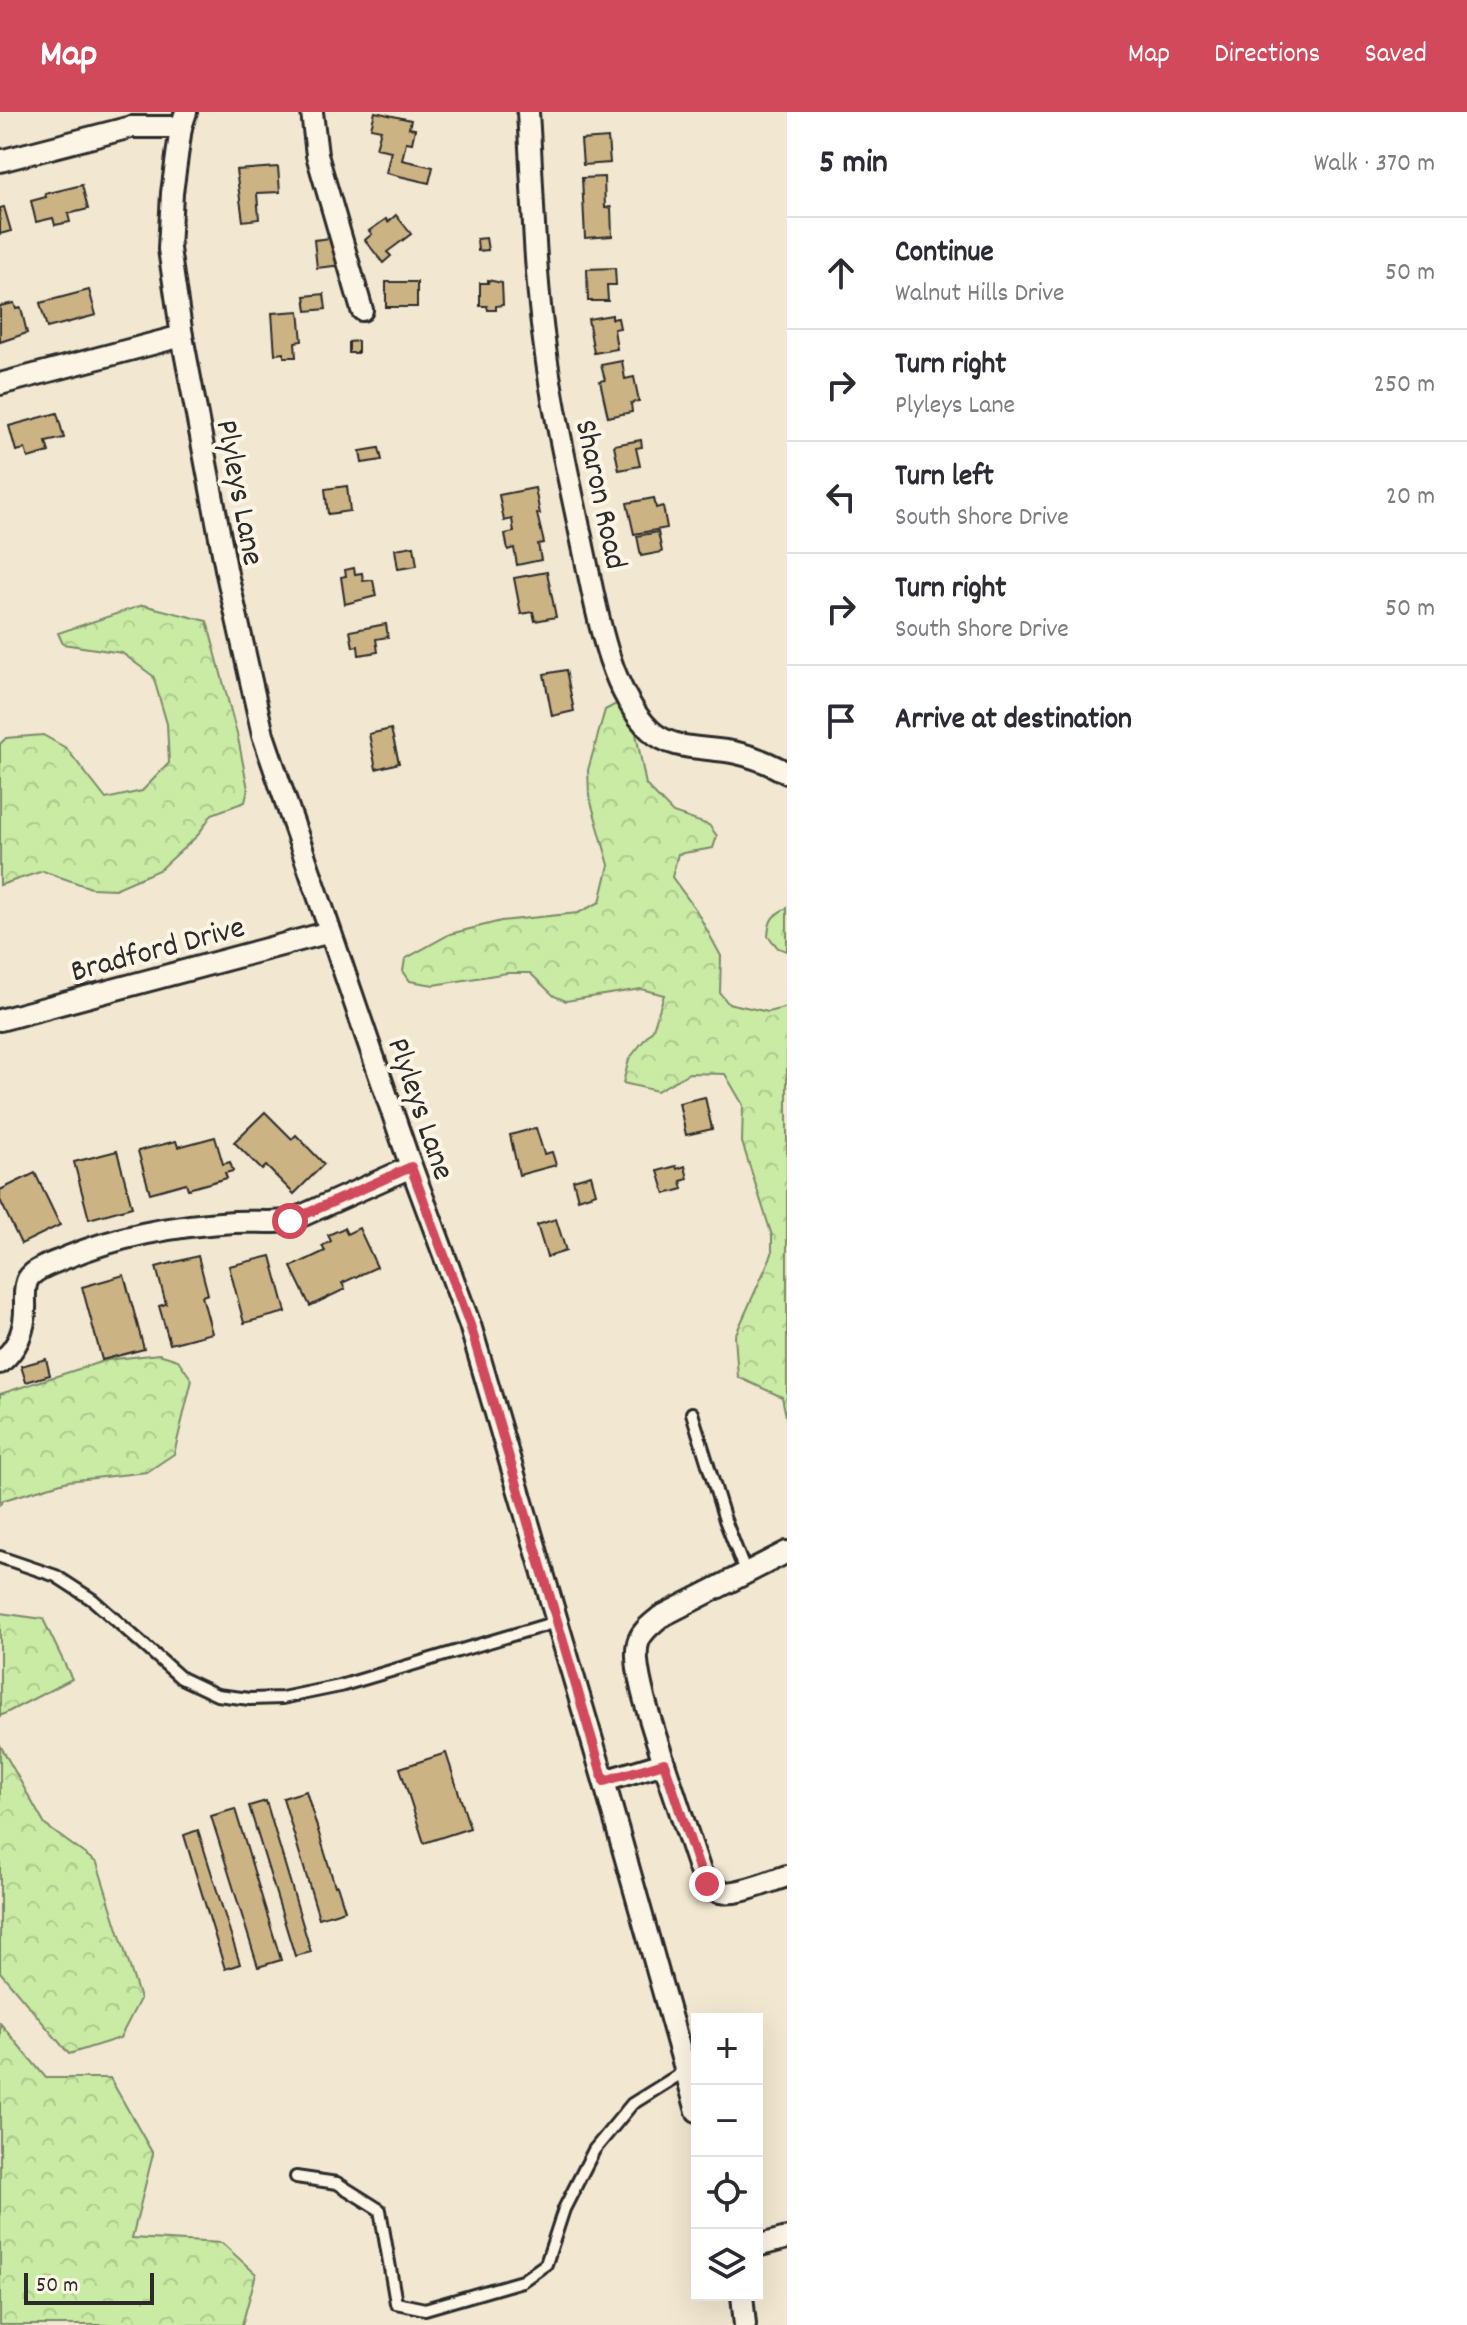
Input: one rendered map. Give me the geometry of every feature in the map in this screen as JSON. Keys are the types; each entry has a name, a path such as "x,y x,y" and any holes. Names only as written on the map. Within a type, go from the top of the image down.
{"street":[{"path":"312,112 317,155 362,310"},
{"name":"Sharon Road","path":"528,112 545,346 555,410 598,617 612,663 632,709 652,733 674,745 734,752 765,760 787,773"},
{"path":"0,161 131,127 183,120"},
{"name":"Plyleys Lane","path":"183,120 172,193 169,249 182,336 227,574 263,735 411,1167 470,1325 691,2091"},
{"path":"0,384 182,336"},
{"name":"Bradford Drive","path":"0,1020 330,932"},
{"path":"0,1363 12,1354 22,1333 28,1279 45,1266 86,1250 173,1228 290,1221 411,1167"},
{"path":"787,1552 660,1617 638,1641 636,1658 664,1763 707,1884 717,1892 733,1893 787,1876"},
{"path":"604,1781 664,1763"},
{"path":"763,2244 787,2238"},
{"path":"743,2301 745,2325"}],"lane":[{"path":"692,1413 725,1520 746,1574"},
{"path":"0,1557 56,1576 93,1600 181,1678 217,1695 250,1699 282,1698 340,1686 556,1622"},
{"path":"296,2177 337,2183 380,2210 396,2303 425,2309 522,2281 546,2264 564,2209 594,2150 632,2104 685,2071"}],"green space":[{"path":"143,605 207,621 238,738 248,789 245,802 212,814 198,835 161,869 115,889 91,888 43,871 0,885 0,744 6,738 43,735 66,748 106,799 142,791 169,763 167,724 153,676 122,653 63,644 58,633"},
{"path":"616,704 634,723 646,785 673,813 709,825 717,836 713,848 678,854 672,877 696,910 721,956 720,993 728,1003 768,1012 787,1007 787,1421 782,1397 738,1377 735,1336 772,1254 772,1236 742,1142 743,1105 725,1074 689,1073 657,1091 623,1083 629,1059 653,1029 664,995 641,989 566,1001 554,996 530,973 507,973 434,985 410,981 403,971 405,959 450,934 501,921 578,913 600,902 609,865 589,795 588,770 605,710"},
{"path":"787,908 787,951 778,948 768,936 772,919"},
{"path":"159,1354 178,1360 192,1380 174,1454 147,1472 68,1481 4,1500 0,1504 0,1394 107,1360"},
{"path":"0,1613 43,1619 72,1679 0,1716"},
{"path":"0,1745 45,1825 97,1863 140,1999 120,2038 69,2054 0,1972"},
{"path":"0,2023 46,2078 110,2078 153,2154 132,2238 222,2243 256,2274 242,2325 0,2325"}],"building":[{"path":"375,112 411,120 409,128 415,129 412,143 406,142 402,160 433,167 429,183 386,173 391,151 376,148 381,130 371,128"},
{"path":"608,138 610,163 583,165 581,140"},
{"path":"278,167 280,192 257,193 259,219 243,221 236,170"},
{"path":"604,177 605,208 611,207 612,236 585,238 582,178"},
{"path":"82,185 88,209 68,214 70,222 55,225 53,218 36,222 31,201 46,197 45,194"},
{"path":"4,207 11,231 0,234 0,208"},
{"path":"396,215 411,234 387,252 391,256 383,263 365,240 372,234 369,231"},
{"path":"339,237 342,265 317,268 314,240"},
{"path":"486,238 488,250 478,251 477,239"},
{"path":"615,268 616,285 607,285 608,301 588,301 587,269"},
{"path":"488,280 502,283 503,305 496,306 496,310 480,306 480,283 488,283"},
{"path":"386,282 417,282 417,307 386,307"},
{"path":"89,290 96,315 47,328 40,303"},
{"path":"324,294 326,309 307,311 305,296"},
{"path":"14,303 16,309 21,308 27,333 0,342 0,306"},
{"path":"299,311 302,341 295,342 296,357 275,354 272,313"},
{"path":"612,315 612,319 618,318 620,328 614,329 617,349 594,353 588,319"},
{"path":"358,341 358,353 349,353 349,342"},
{"path":"622,361 625,379 634,377 639,401 631,403 632,412 608,417 600,381 605,380 601,365"},
{"path":"57,413 64,438 46,442 49,452 28,458 25,449 16,451 9,426"},
{"path":"641,440 642,447 636,448 640,466 619,470 614,445"},
{"path":"379,448 382,460 362,463 360,451"},
{"path":"347,486 350,511 328,514 325,489"},
{"path":"535,488 544,543 538,544 541,560 517,565 514,548 508,550 505,534 514,532 512,519 504,521 499,495"},
{"path":"654,498 656,508 663,506 667,528 634,534 627,503"},
{"path":"658,532 662,552 641,556 637,536"},
{"path":"414,546 417,566 398,569 395,549"},
{"path":"354,568 355,574 362,573 363,581 373,580 376,596 345,604 341,577 346,576 345,570"},
{"path":"547,572 556,617 535,621 533,612 521,614 514,578"},
{"path":"386,624 388,637 376,639 378,652 359,655 358,646 353,647 350,631"},
{"path":"566,670 574,711 552,716 544,674"},
{"path":"391,729 399,763 376,769 369,734"},
{"path":"705,1097 712,1129 686,1135 679,1103"},
{"path":"265,1112 292,1139 296,1135 324,1164 294,1194 266,1166 262,1170 234,1142"},
{"path":"536,1128 544,1154 552,1152 556,1165 519,1175 510,1135"},
{"path":"215,1137 223,1164 230,1162 233,1171 225,1173 227,1178 188,1189 186,1183 150,1193 138,1151 176,1141 178,1147"},
{"path":"117,1151 132,1207 89,1219 74,1162"},
{"path":"676,1166 677,1169 685,1166 688,1179 681,1181 683,1189 665,1194 658,1171"},
{"path":"35,1173 60,1225 21,1244 0,1200 0,1190"},
{"path":"591,1175 596,1193 578,1199 573,1180"},
{"path":"556,1219 566,1251 547,1257 537,1225"},
{"path":"344,1228 347,1234 359,1228 377,1267 342,1283 345,1289 310,1306 291,1267 325,1251 322,1246 331,1241 328,1235"},
{"path":"198,1256 208,1294 202,1296 212,1333 170,1344 159,1306 166,1304 156,1267"},
{"path":"271,1256 286,1312 244,1323 229,1266"},
{"path":"124,1275 144,1349 102,1360 82,1287"},
{"path":"46,1359 50,1375 26,1382 21,1366"},
{"path":"446,1753 470,1828 424,1843 400,1768"},
{"path":"306,1791 345,1910 319,1918 283,1798"},
{"path":"266,1801 311,1952 295,1956 249,1806"},
{"path":"235,1809 281,1960 258,1967 211,1816"},
{"path":"198,1830 240,1964 225,1969 184,1835"}],"route":[{"path":"290,1221 411,1167 470,1325 604,1781 664,1763 707,1884"}]}
